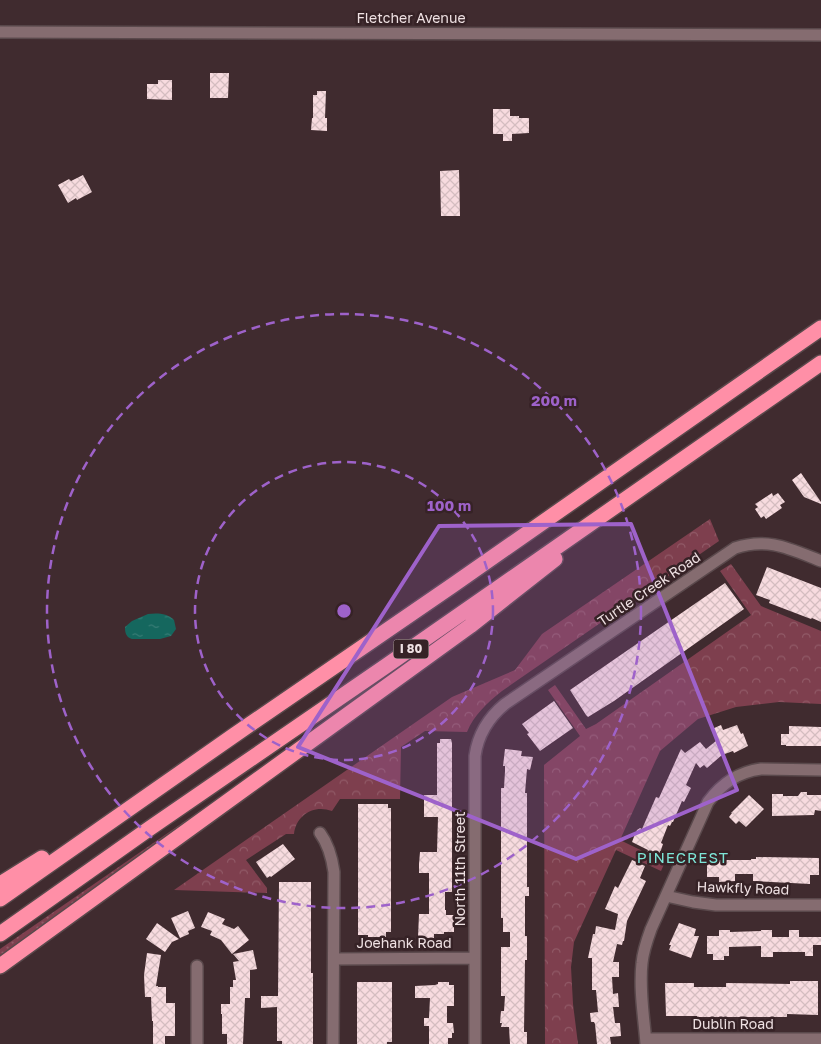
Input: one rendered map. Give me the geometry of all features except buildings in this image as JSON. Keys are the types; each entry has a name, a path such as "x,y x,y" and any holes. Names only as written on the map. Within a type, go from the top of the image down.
{"highway":[{"name":"I 80","path":"0,899 821,328"},
{"name":"I 80","path":"0,934 821,363"},
{"path":"0,966 470,626 675,464"},
{"path":"0,884 173,778"}],"street":[{"name":"Fletcher Avenue","path":"0,32 821,35"},
{"name":"Turtle Creek Road","path":"506,704 735,548 754,543 772,544 821,561"},
{"name":"North 11th Street","path":"475,1044 475,756 478,740 484,726 506,704"},
{"path":"646,1042 641,982 642,962 646,944 708,802 716,791 731,778 742,773 761,769 821,770"},
{"path":"320,833 329,848 334,872 333,1044"},
{"name":"Hawkfly Road","path":"666,896 716,905 821,905"},
{"name":"Joehank Road","path":"334,958 475,958"},
{"path":"197,966 197,1044"},
{"name":"Dublin Road","path":"646,1042 821,1039"}],"highlighted area":[{"path":"631,524 737,790 576,859 298,747 439,526"}],"green space":[{"path":"710,519 719,541 502,691 473,720 467,732 425,731 401,747 400,799 340,799 332,811 319,809 307,813 298,821 294,834 286,834 246,860 267,888 267,893 174,890 452,697 515,670 542,634"},
{"path":"731,564 761,606 821,631 821,704 779,702 736,707 698,719 660,751 620,840 665,862 661,871 616,850 574,942 571,967 578,1044 545,1044 544,765 580,736 548,690 555,685 586,729 596,724 751,615 720,571"},
{"path":"243,781 245,784 0,957 0,949"}],"water":[{"path":"148,614 165,615 174,620 176,629 171,636 160,639 132,639 128,637 125,627 132,621"}],"district":[{"name":"PINECREST","path":"683,858"}]}
